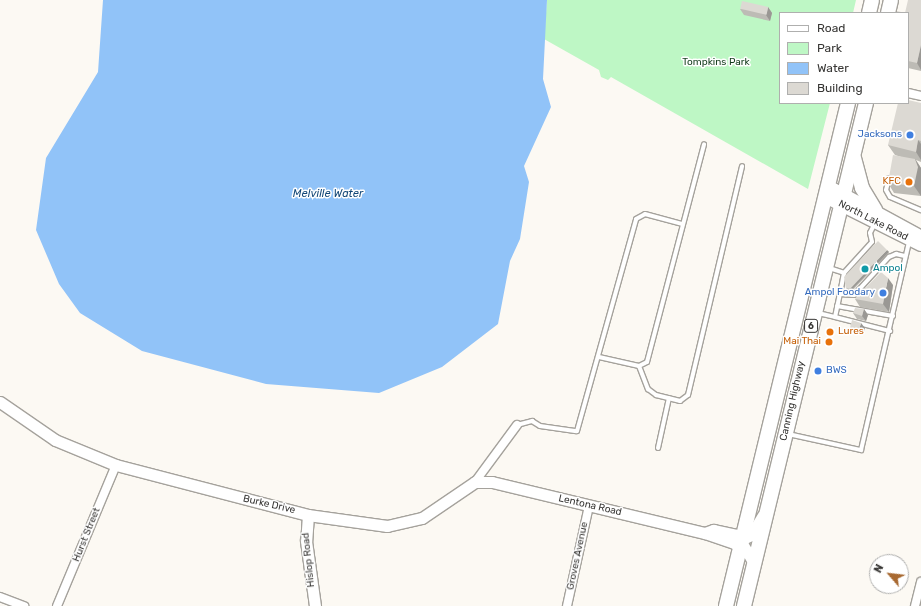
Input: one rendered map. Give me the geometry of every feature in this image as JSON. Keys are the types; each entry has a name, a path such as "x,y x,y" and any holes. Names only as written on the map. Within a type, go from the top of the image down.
{"highway":[{"path":"869,12 872,0"},
{"path":"888,12 891,0"},
{"name":"Canning Highway","path":"726,606 848,104"},
{"name":"Canning Highway","path":"744,606 866,104"},
{"path":"853,156 862,188 875,216"}],"main road":[{"name":"North Lake Road","path":"826,191 918,240"}],"street":[{"path":"909,93 921,96"},
{"name":"Burke Drive","path":"0,402 55,440 116,465 308,515 387,526 422,518 475,482 517,425"},
{"name":"Hurst Street","path":"58,606 116,465"},
{"name":"Lentona Road","path":"475,482 492,482 705,533 714,530 736,535 754,563"},
{"name":"Groves Avenue","path":"567,606 589,506"},
{"path":"741,542 751,535 767,510"},
{"name":"Hislop Road","path":"308,515 306,541 315,606"},
{"path":"915,606 921,582"},
{"path":"0,597 24,606"}],"lane":[{"path":"599,357 639,366 648,362 704,144"},
{"path":"639,366 648,389 680,401 688,395 742,166"},
{"path":"891,167 887,194 921,210"},
{"path":"517,425 532,421 540,426 577,431 599,357 636,219 645,214 683,224"},
{"path":"835,317 844,273 872,242 870,233 875,216"},
{"path":"786,434 861,450 890,331 905,256 918,240"},
{"path":"840,294 854,295 889,257 896,254 905,256"},
{"path":"826,267 844,273"},
{"path":"837,306 892,316"},
{"path":"815,313 890,331"},
{"path":"658,448 669,398"}],"green space":[{"name":"Tompkins Park","path":"547,0 856,0 853,12 779,12 779,104 830,104 808,189 611,77 608,80 601,77 599,70 544,39"}],"water":[{"name":"Melville Water","path":"103,0 547,0 543,79 551,107 524,166 529,182 520,239 510,261 498,324 442,367 379,393 266,384 142,351 80,313 59,284 36,230 46,158 98,72"}],"building":[{"path":"908,0 921,0 921,45 917,63 909,61 909,12 905,12"},
{"path":"742,1 768,7 767,15 740,9"},
{"path":"909,100 921,103 921,141 918,140 916,152 888,145 898,104 909,104"},
{"path":"893,155 915,159 918,167 914,186 888,183"},
{"name":"Ampol","path":"878,241 887,250 850,289 846,288 844,277"},
{"path":"881,272 888,278 883,304 855,299"},
{"path":"855,308 864,309 862,316 853,313"},
{"path":"852,320 861,323 859,330 850,328"}],"place":[{"name":"Jacksons","path":"910,135"},
{"name":"KFC","path":"909,182"},
{"name":"Ampol","path":"865,269"},
{"name":"Ampol Foodary","path":"883,293"},
{"name":"Lures","path":"830,332"},
{"name":"Mai Thai","path":"829,342"},
{"name":"BWS","path":"818,371"}]}
